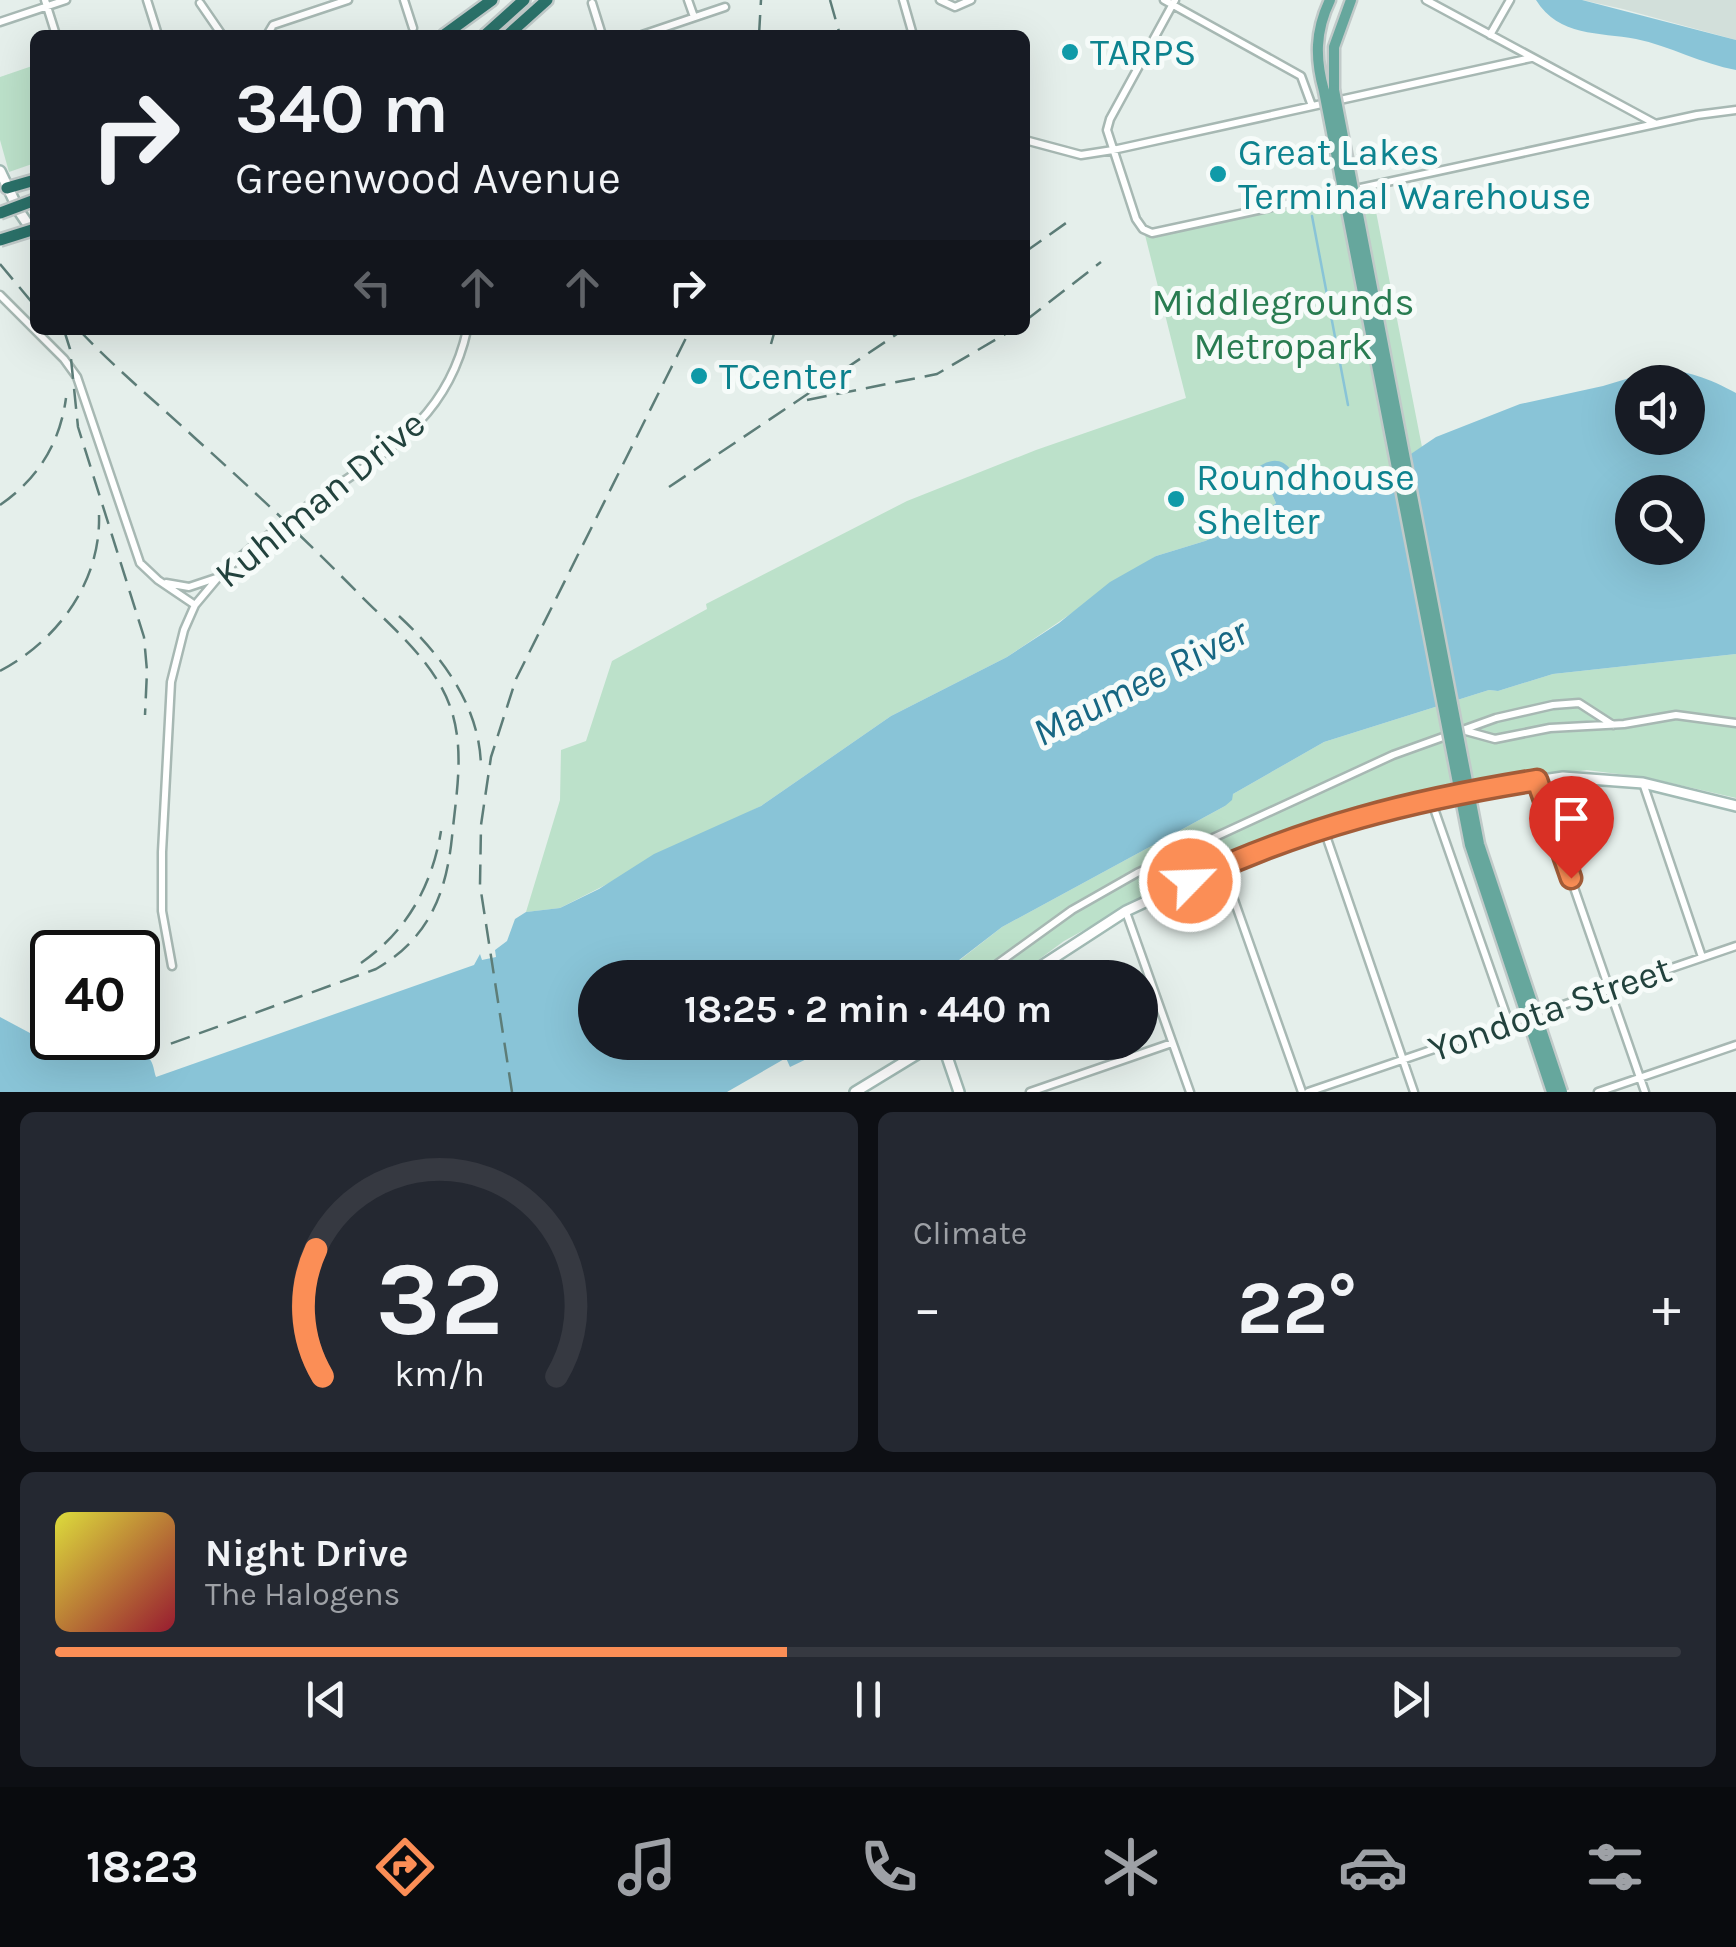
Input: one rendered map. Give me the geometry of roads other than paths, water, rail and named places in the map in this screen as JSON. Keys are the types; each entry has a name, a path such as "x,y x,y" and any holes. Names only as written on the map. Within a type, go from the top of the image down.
{"highway":[{"path":"449,30 492,0"},
{"path":"491,30 524,0"},
{"path":"514,30 548,0"},
{"path":"7,188 30,181"},
{"path":"0,213 30,202"},
{"path":"0,240 30,233"}],"main road":[{"path":"1330,0 1317,45 1317,67 1329,90 1463,785 1476,871 1552,1092"},
{"path":"1329,90 1334,48 1351,0"},
{"path":"1463,785 1486,869 1562,1092"}],"street":[{"path":"0,22 46,3 66,0"},
{"path":"146,0 156,30"},
{"path":"270,30 348,0"},
{"path":"404,0 413,28"},
{"path":"688,0 694,17"},
{"path":"903,0 912,30"},
{"path":"940,0 951,8 972,0"},
{"path":"1164,0 1174,2 1301,76 1312,106"},
{"path":"1426,0 1655,124"},
{"path":"1490,36 1510,0"},
{"path":"1174,2 1108,130 1139,225 1147,232 1736,110"},
{"path":"46,3 54,30"},
{"path":"200,3 219,30"},
{"path":"592,3 600,30"},
{"path":"656,30 725,7"},
{"path":"1030,141 1080,155 1113,150 1532,58"},
{"path":"0,171 30,224"},
{"path":"0,295 30,325"},
{"path":"40,335 78,378 140,564 195,605"},
{"name":"Kuhlman Drive","path":"172,966 162,911 171,689 184,630 195,605 250,548 393,446 424,419 454,375 466,335"},
{"path":"158,580 189,586 209,582 221,574"},
{"path":"1003,960 1072,910 1137,873 1358,770 1455,732 1496,718 1570,703 1586,706 1613,725"},
{"path":"1455,732 1495,739 1550,728 1676,716 1736,723"},
{"path":"1051,960 1126,911 1222,866 1323,828 1430,798 1537,780 1584,778 1642,783 1736,806"},
{"path":"1537,780 1646,1092"},
{"path":"1642,783 1702,958"},
{"path":"1430,798 1509,1023"},
{"path":"1323,828 1414,1092"},
{"path":"1222,866 1304,1092"},
{"path":"1126,911 1190,1092"},
{"name":"Yondota Street","path":"1304,1092 1736,946"},
{"path":"1030,1092 1172,1043"},
{"path":"1598,1092 1736,1046"},
{"path":"855,1092 909,1060"},
{"path":"946,1060 959,1092"}],"water":[{"path":"1536,0 1582,0 1736,40 1736,70 1649,42 1568,27 1545,12"},
{"name":"Maumee River","path":"1705,379 1736,393 1736,654 1553,674 1324,742 1233,794 1225,806 1002,927 959,960 578,960 578,1060 783,1060 727,1092 0,1092 0,1017 30,1033 30,1060 150,1060 156,1077 474,965 480,954 482,960 496,957 495,950 507,941 515,919 526,912 560,908 654,854 761,806 891,716 1007,657 1059,623 1110,582 1156,556 1258,519 1276,503 1272,494 1256,493 1249,474 1266,463 1287,465 1292,471 1290,486 1302,493 1390,468 1436,437 1520,404 1615,382 1615,455 1705,455"}],"waterway":[{"path":"1312,216 1348,405"}],"railway":[{"path":"759,30 761,0"},
{"path":"830,0 839,30"},
{"path":"1030,248 1066,223"},
{"path":"1030,317 1101,262"},
{"path":"0,264 30,300"},
{"path":"66,335 78,427 144,637 145,715"},
{"path":"84,335 280,516 413,648 444,693 458,741 457,789 445,878 431,914 409,944 376,969 170,1044"},
{"path":"512,1092 480,885 481,825 491,757 516,679 688,335"},
{"path":"771,344 774,335"},
{"path":"669,487 896,335"},
{"path":"807,400 937,374 1003,335"},
{"path":"0,505 26,484 45,459 66,398"},
{"path":"0,671 40,643 72,607 92,563 99,515"},
{"path":"399,616 430,648 456,684 474,725 481,769"},
{"path":"361,963 392,937 415,906 431,870 441,831"}],"place":[{"name":"TARPS","path":"1070,52"},
{"name":"Great Lakes Terminal Warehouse","path":"1218,174"},
{"name":"TCenter","path":"699,376"},
{"name":"Roundhouse Shelter","path":"1176,499"}],"park label":[{"name":"Middlegrounds Metropark","path":"1283,324"}]}
